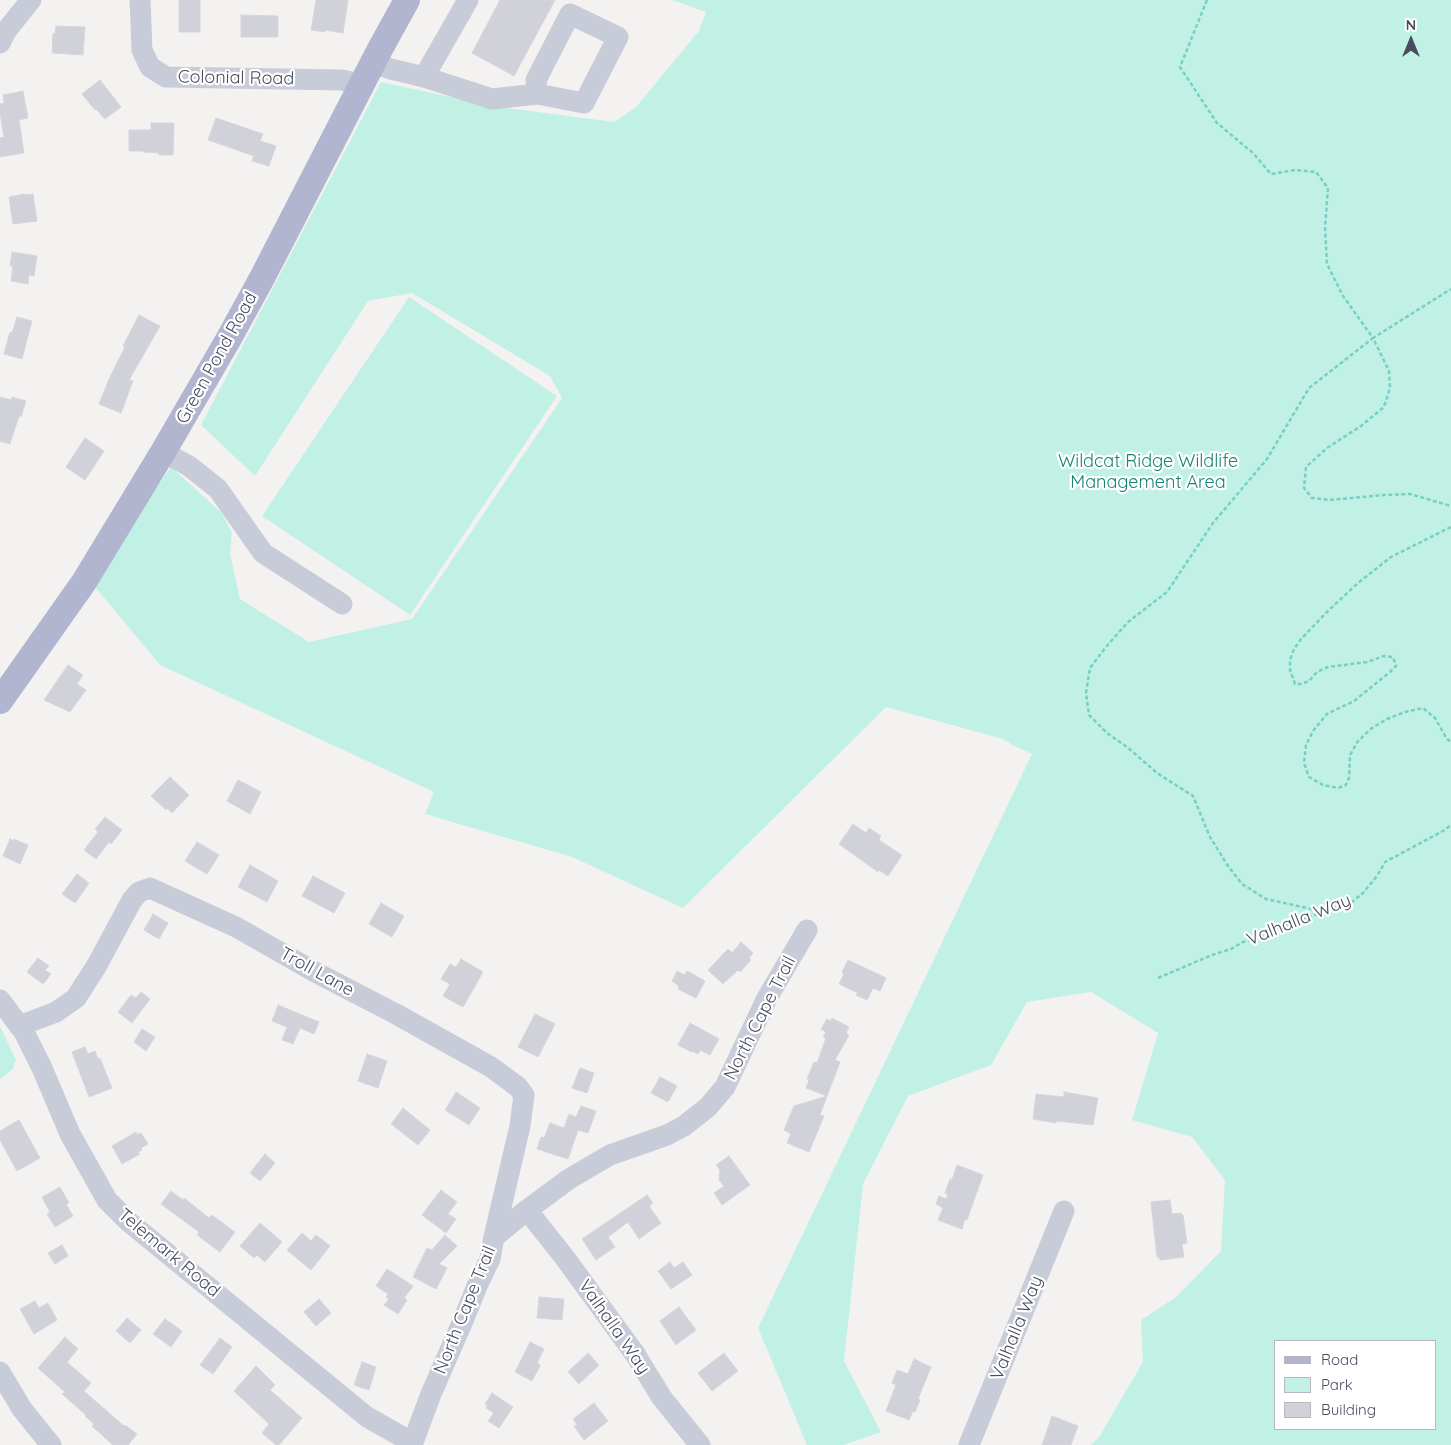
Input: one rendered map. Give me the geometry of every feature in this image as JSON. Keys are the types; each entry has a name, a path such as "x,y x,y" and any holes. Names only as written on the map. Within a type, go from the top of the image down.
{"main road":[{"name":"Green Pond Road","path":"0,700 84,582 163,452 249,301 407,0"}],"street":[{"path":"0,43 6,31 31,0"},
{"name":"Colonial Road","path":"140,0 142,50 150,67 166,77 342,80 392,69 424,77 492,99 536,94"},
{"path":"424,77 468,0"},
{"path":"163,452 189,466 218,490 263,553 342,604"},
{"name":"Troll Lane","path":"20,1026 56,1012 76,998 97,965 132,900 139,892 150,888 236,926 315,972 396,1014 491,1067 518,1086 524,1095 520,1126 494,1237"},
{"name":"North Cape Trail","path":"413,1444 431,1394 490,1259 494,1237 569,1179 610,1154 667,1135 684,1126 708,1107 724,1086 767,998 807,930"},
{"name":"Telemark Road","path":"0,1000 20,1026 42,1068 70,1134 106,1200 129,1222 367,1418 413,1444"},
{"name":"Valhalla Way","path":"527,1210 635,1354 662,1398 700,1445"},
{"name":"Valhalla Way","path":"969,1445 1064,1210"},
{"path":"0,1372 22,1408 51,1445"}],"path":[{"path":"1207,0 1180,67 1217,123 1253,153 1271,174 1294,170 1316,172 1328,188 1325,228 1327,264 1343,296 1373,338 1389,371 1390,388 1384,407 1362,426 1327,448 1306,467 1304,488 1312,498 1329,500 1410,494 1451,506"},
{"path":"1326,912 1266,899 1242,884 1210,837 1194,796 1156,773 1127,747 1107,733 1089,715 1086,693 1090,668 1128,622 1167,592 1213,523 1268,459 1308,388 1373,338 1451,289"},
{"path":"1451,527 1391,557 1358,583 1301,639 1290,660 1290,670 1295,684 1309,681 1317,672 1328,667 1367,662 1384,656 1393,657 1396,666 1354,701 1327,714 1313,731 1306,745 1304,764 1309,777 1323,784 1338,788 1346,785 1349,778 1350,755 1358,741 1372,728 1404,712 1423,708 1435,718 1447,739 1451,742"},
{"name":"Valhalla Way","path":"1158,978 1231,949 1243,942 1263,937 1285,925 1352,902 1368,888 1385,862 1451,825"}],"green space":[{"name":"Wildcat Ridge Wildlife Management Area","path":"672,0 1451,0 1451,1445 1091,1445 1099,1437 1143,1362 1141,1320 1176,1297 1221,1251 1225,1180 1192,1137 1132,1120 1158,1033 1091,992 1027,1002 991,1065 908,1096 863,1184 844,1361 881,1432 844,1445 807,1445 758,1328 1032,754 1003,739 886,707 683,908 572,857 425,814 434,792 160,665 91,582 171,467 222,513 232,533 230,553 240,599 309,642 412,619 562,398 550,376 412,293 368,301 255,476 201,425 381,82 492,106 614,122 636,107 699,31 706,12"},
{"path":"409,297 557,396 410,615 262,516"},
{"path":"0,1026 16,1060 13,1069 0,1079"}],"building":[{"path":"179,0 200,0 200,32 179,32"},
{"path":"316,0 348,0 343,33 311,30"},
{"path":"500,0 555,0 514,76 472,53"},
{"path":"241,15 278,16 278,37 241,37"},
{"path":"56,26 85,27 83,55 52,53 53,33 55,34"},
{"path":"100,80 121,107 105,119 82,94"},
{"path":"23,91 28,118 19,120 24,153 0,157 0,138 4,137 0,113 0,104 4,103 3,95"},
{"path":"216,118 263,134 260,141 276,146 269,166 252,161 254,156 208,140"},
{"path":"151,123 174,123 173,155 129,151 129,130 151,130"},
{"path":"33,194 37,221 13,224 9,197"},
{"path":"12,252 37,256 34,276 29,275 28,284 11,281 13,266 10,266"},
{"path":"139,315 160,326 129,380 133,381 121,413 99,404 125,347 123,346"},
{"path":"17,317 32,321 22,359 4,354 10,332 12,333"},
{"path":"0,397 11,400 12,397 26,401 10,444 0,441"},
{"path":"85,438 104,451 85,480 66,467"},
{"path":"68,665 83,675 77,684 86,690 70,712 44,700"},
{"path":"170,777 189,795 172,813 151,796"},
{"path":"238,780 261,792 250,814 227,801"},
{"path":"105,817 122,830 111,844 109,842 96,859 84,850 98,832 95,829"},
{"path":"853,824 866,833 869,828 881,836 879,840 902,855 888,876 879,870 878,872 839,844"},
{"path":"10,839 28,845 20,864 3,856"},
{"path":"197,842 219,855 207,874 185,861"},
{"path":"250,865 278,881 267,902 238,887"},
{"path":"77,874 89,883 75,903 62,894"},
{"path":"313,876 345,893 334,913 302,896"},
{"path":"381,903 404,916 392,937 369,924"},
{"path":"153,914 168,923 159,939 144,930"},
{"path":"741,942 753,953 749,958 751,960 740,972 738,970 723,984 708,970 728,949 732,953"},
{"path":"38,958 49,966 45,970 51,974 43,984 27,972"},
{"path":"461,959 483,972 463,1007 443,996 450,984 441,979 450,964 456,967"},
{"path":"848,960 886,978 880,991 873,988 867,1000 856,995 858,993 839,984"},
{"path":"677,971 684,975 687,971 705,981 696,998 678,989 679,986 672,981"},
{"path":"141,992 150,999 132,1023 118,1012 131,995 136,998"},
{"path":"278,1005 319,1022 314,1034 300,1028 293,1044 282,1040 287,1027 272,1021"},
{"path":"535,1014 555,1024 538,1057 518,1047"},
{"path":"832,1018 849,1027 846,1033 849,1035 835,1060 840,1062 827,1096 806,1088 809,1080 807,1079 814,1062 817,1063 826,1038 823,1037 826,1032 821,1029 827,1019 831,1021"},
{"path":"690,1023 719,1039 710,1055 700,1050 698,1054 678,1045"},
{"path":"142,1029 155,1037 146,1051 134,1042"},
{"path":"85,1047 88,1054 95,1051 98,1059 100,1058 112,1088 89,1097 72,1052"},
{"path":"367,1054 387,1061 378,1088 358,1081"},
{"path":"580,1068 594,1073 587,1093 572,1088"},
{"path":"660,1077 677,1086 668,1102 651,1093"},
{"path":"456,1092 480,1108 469,1125 445,1110"},
{"path":"1064,1092 1098,1098 1093,1125 1056,1121 1056,1123 1033,1119 1036,1094 1064,1097"},
{"path":"827,1096 820,1115 824,1116 809,1152 787,1143 791,1134 784,1130 794,1106"},
{"path":"581,1106 596,1111 588,1133 578,1130 568,1159 537,1149 541,1137 544,1138 550,1123 564,1128 569,1114 576,1117"},
{"path":"403,1108 430,1130 418,1145 391,1124"},
{"path":"19,1120 40,1158 17,1171 0,1140 0,1131"},
{"path":"136,1132 137,1135 141,1133 148,1144 141,1148 142,1150 138,1152 140,1154 122,1164 112,1146"},
{"path":"265,1154 275,1163 260,1181 250,1173"},
{"path":"729,1156 750,1185 722,1205 714,1193 724,1186 719,1180 720,1170 716,1165"},
{"path":"957,1165 983,1175 962,1229 938,1220 943,1208 936,1204 939,1196 946,1199 948,1194 945,1193"},
{"path":"60,1187 69,1203 66,1204 73,1216 55,1227 47,1214 50,1212 42,1197"},
{"path":"441,1190 457,1202 448,1214 456,1219 446,1233 422,1215"},
{"path":"171,1191 183,1200 184,1198 209,1218 212,1215 235,1232 220,1252 197,1235 199,1232 161,1204"},
{"path":"647,1195 653,1203 649,1206 661,1223 639,1239 628,1222 608,1237 615,1247 596,1260 582,1239"},
{"path":"1170,1200 1172,1214 1181,1213 1183,1215 1187,1243 1182,1244 1184,1257 1160,1260 1157,1257 1151,1202"},
{"path":"260,1223 282,1242 265,1262 257,1255 254,1258 240,1246"},
{"path":"302,1233 311,1241 316,1235 330,1246 311,1270 287,1250"},
{"path":"445,1235 457,1246 439,1264 447,1268 436,1289 413,1277 427,1248 432,1250"},
{"path":"62,1245 68,1256 55,1264 48,1253"},
{"path":"670,1262 674,1268 683,1262 692,1275 671,1289 658,1271"},
{"path":"387,1269 413,1286 404,1298 407,1300 398,1314 384,1305 389,1299 386,1297 388,1294 376,1286"},
{"path":"539,1297 564,1299 562,1320 537,1318"},
{"path":"319,1299 331,1313 316,1326 304,1312"},
{"path":"35,1301 39,1308 48,1303 57,1320 34,1334 20,1309"},
{"path":"679,1307 696,1330 676,1345 660,1321"},
{"path":"127,1318 141,1330 130,1343 116,1331"},
{"path":"165,1319 182,1331 171,1347 153,1334"},
{"path":"65,1337 78,1349 67,1362 91,1383 84,1391 124,1426 137,1434 128,1445 113,1445 92,1426 94,1424 86,1415 62,1394 65,1392 38,1368"},
{"path":"220,1338 232,1347 213,1374 200,1365"},
{"path":"530,1342 544,1349 537,1363 540,1366 532,1381 515,1372"},
{"path":"588,1353 599,1365 579,1384 568,1372"},
{"path":"724,1353 738,1371 712,1391 698,1373"},
{"path":"914,1359 931,1367 918,1399 920,1400 909,1420 886,1411 896,1385 892,1383 897,1370 908,1374"},
{"path":"362,1362 376,1367 369,1390 354,1385"},
{"path":"256,1366 275,1385 270,1390 302,1418 279,1445 276,1445 262,1433 269,1424 234,1391"},
{"path":"492,1393 513,1407 499,1428 488,1421 494,1413 486,1408 487,1405 485,1404"},
{"path":"594,1403 608,1421 584,1440 574,1426 577,1425 573,1419"},
{"path":"1052,1416 1078,1426 1071,1445 1042,1445"}]}
